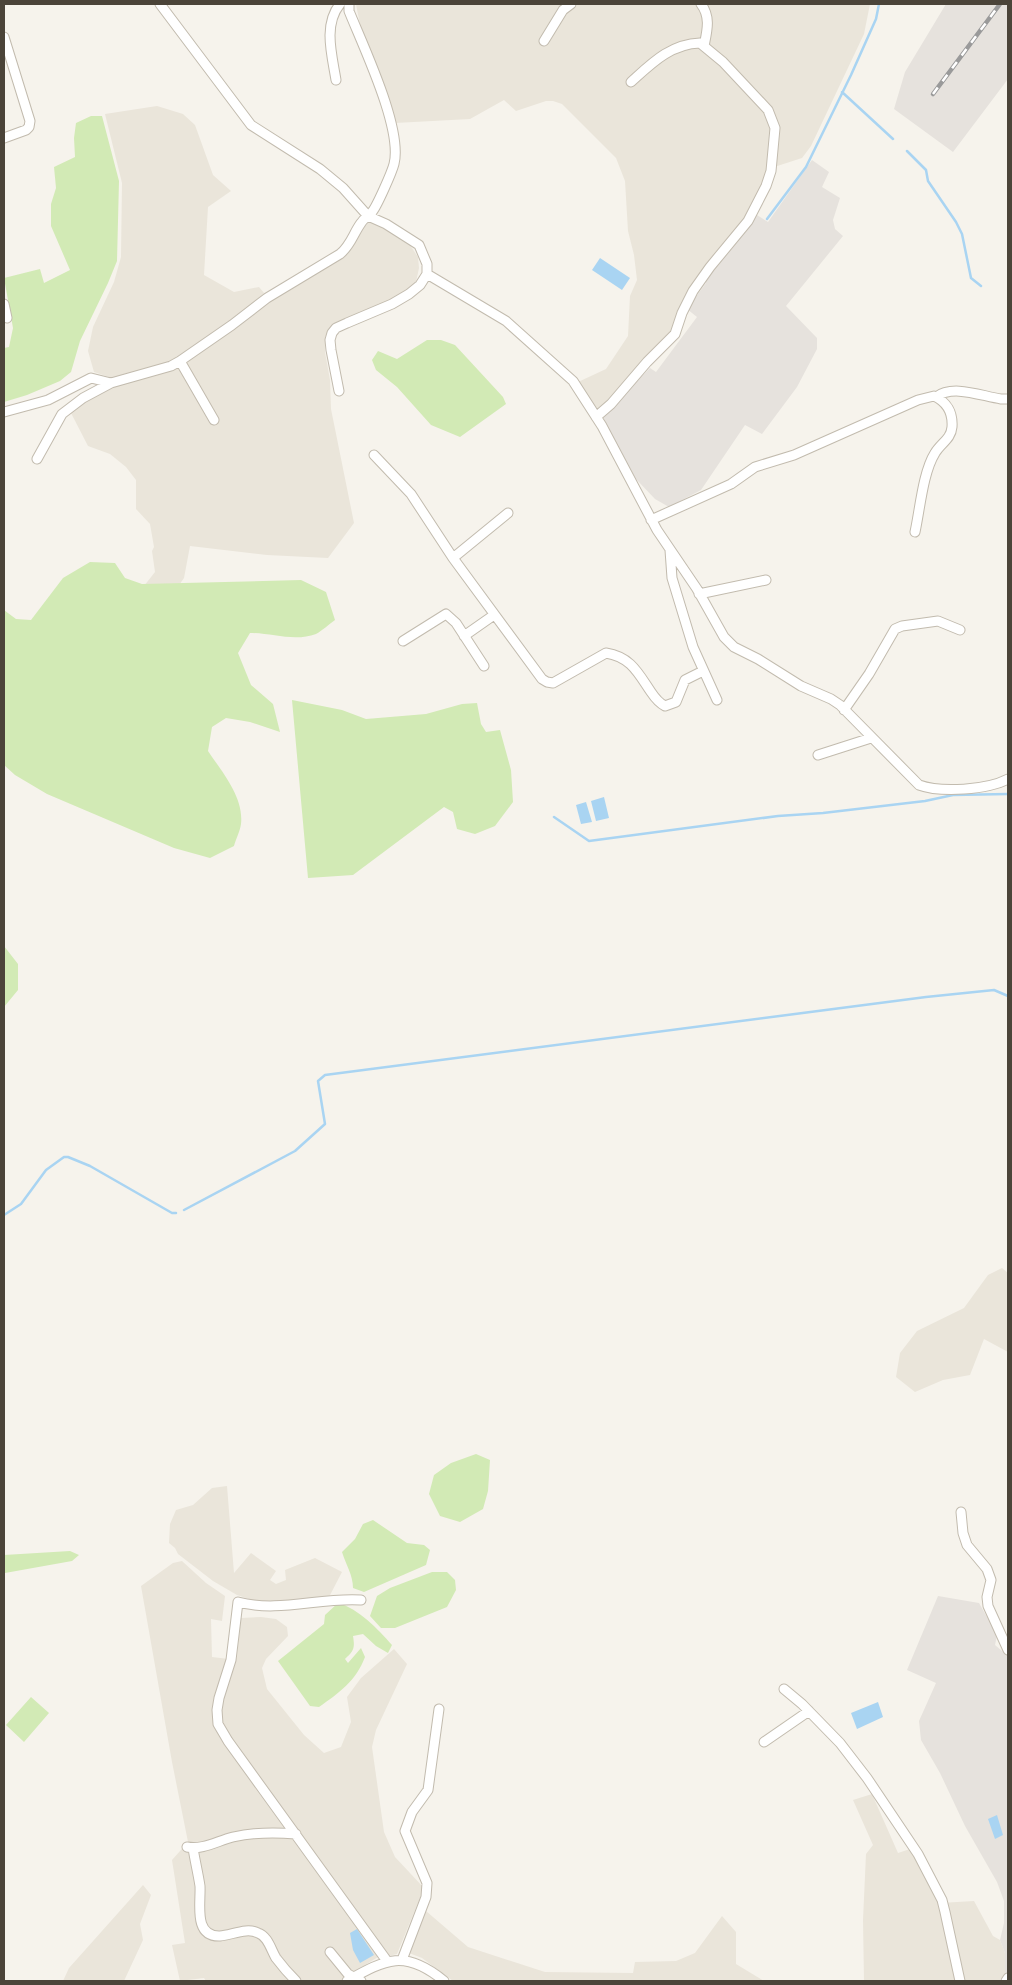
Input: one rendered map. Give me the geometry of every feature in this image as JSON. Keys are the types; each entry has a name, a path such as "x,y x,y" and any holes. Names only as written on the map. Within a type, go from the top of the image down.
{"street":[{"path":"160,4 251,125 320,168 343,188 368,216 386,224 419,245 427,264 426,274 420,284 409,294 392,304 336,328 332,333 330,340 331,350 339,391"},
{"path":"336,80 330,26 334,12 340,4"},
{"path":"37,458 62,414 82,398 111,383 170,366 180,361 232,325 266,298 340,254 347,248 361,223 373,212 394,166 396,156 394,134 386,105 349,11 349,4"},
{"path":"544,41 563,10 571,4"},
{"path":"701,4 705,9 709,24 704,46"},
{"path":"4,37 30,121 29,127 26,130 4,138"},
{"path":"596,417 611,404 647,362 675,334 682,313 693,291 748,221 766,186 771,171 775,128 768,110 723,62 700,43 690,43 659,57 631,82"},
{"path":"426,274 506,321 573,381 596,417 651,520 715,622 734,647 758,658 801,686 831,699 919,785 931,789 990,785 1008,779"},
{"path":"4,304 7,318"},
{"path":"180,361 214,420"},
{"path":"4,412 48,400 91,378 111,383"},
{"path":"651,520 731,484 755,468 794,455 928,396 936,396 952,390 1000,400 1008,399"},
{"path":"914,532 931,461 952,432 953,424 948,407 936,396"},
{"path":"374,455 411,494 494,615 542,680 553,683 606,652 627,660 661,704 665,706 676,702 684,680 703,671"},
{"path":"454,558 508,513"},
{"path":"670,549 672,578 693,647 717,700"},
{"path":"699,594 766,580"},
{"path":"403,641 446,614 456,623 484,666"},
{"path":"464,636 494,615"},
{"path":"844,710 869,674 895,629 902,626 938,621 960,630"},
{"path":"818,755 871,738"},
{"path":"961,1512 963,1533 967,1545 987,1569 991,1580 986,1597 988,1606 1008,1650"},
{"path":"361,1600 345,1599 274,1606 251,1605 238,1602 231,1660 217,1710 218,1724 228,1741 387,1961"},
{"path":"784,1690 840,1743 867,1778 918,1854 942,1900 946,1912 960,1981"},
{"path":"402,1960 426,1897 427,1883 405,1831 412,1812 428,1790 439,1709"},
{"path":"764,1742 808,1711"},
{"path":"296,1834 257,1832 190,1847 201,1897 199,1912 206,1932 219,1936 250,1931 258,1932 296,1981"},
{"path":"330,1952 354,1980 365,1970 387,1961 402,1960 425,1968 444,1981"}],"shaded area":[{"path":"356,4 870,4 864,34 811,146 802,158 768,169 744,222 705,269 673,333 598,410 578,382 606,369 628,336 630,296 637,280 634,255 628,231 625,181 616,158 562,104 553,101 546,101 516,111 504,100 470,119 395,123 362,36"},
{"path":"946,4 1008,4 1008,79 953,152 894,109 905,72"},
{"path":"157,106 183,114 195,125 213,175 231,191 208,207 204,275 234,292 259,287 270,300 352,246 370,221 408,242 418,257 419,268 416,282 411,287 390,301 330,330 325,337 331,409 354,523 328,558 267,555 190,546 184,578 177,588 140,591 155,572 152,551 154,547 150,524 136,509 136,480 126,467 110,454 88,446 71,413 86,399 113,384 112,378 94,372 88,351 93,327 114,282 121,257 122,183 105,114"},
{"path":"812,160 829,172 822,187 840,198 833,220 835,229 843,236 786,306 817,338 817,349 797,387 762,434 745,425 701,490 669,507 655,499 636,479 606,426 603,415 650,368 656,372 697,317 687,309 706,283 706,279 757,215 768,222"},
{"path":"1002,1268 1008,1273 1008,1352 984,1339 970,1375 943,1380 915,1392 896,1377 900,1353 917,1331 964,1308 988,1275"},
{"path":"227,1486 234,1573 251,1553 276,1571 270,1580 276,1584 286,1580 285,1570 315,1558 342,1572 329,1597 292,1601 255,1601 237,1595 213,1581 178,1554 169,1543 170,1524 176,1510 193,1505 212,1488"},
{"path":"182,1561 206,1583 225,1596 222,1621 211,1619 212,1657 229,1659 217,1691 218,1732 378,1957 339,1981 206,1981 204,1978 180,1981 172,1945 185,1943 172,1860 188,1842 141,1586 173,1563"},
{"path":"938,1596 979,1603 997,1635 995,1645 1008,1656 1008,1978 1005,1975 1005,1953 1000,1940 1004,1923 1004,1901 997,1882 965,1826 940,1773 921,1740 919,1721 936,1683 907,1670"},
{"path":"261,1617 276,1619 287,1627 288,1636 266,1659 262,1668 267,1689 304,1735 324,1753 341,1747 351,1722 347,1697 361,1678 394,1649 407,1664 376,1730 372,1747 384,1832 395,1857 424,1888 397,1954 388,1956 221,1723 222,1700 237,1657 241,1618"},
{"path":"872,1794 898,1853 910,1849 940,1903 974,1901 993,1936 1000,1940 1005,1953 1005,1975 999,1981 864,1981 863,1920 866,1854 873,1845 853,1800"},
{"path":"143,1885 151,1895 140,1924 143,1940 124,1981 63,1981 69,1968"},
{"path":"426,1911 468,1947 545,1972 633,1973 635,1962 676,1961 695,1953 722,1916 736,1932 736,1964 764,1981 453,1981 422,1958 409,1953"}],"green space":[{"path":"91,116 102,116 119,181 117,261 80,341 71,372 60,381 27,395 4,402 4,348 9,347 13,328 4,278 40,269 44,283 70,270 51,226 51,204 56,188 54,167 75,157 74,138 76,123"},
{"path":"427,340 441,340 455,345 503,397 506,404 460,437 431,425 397,387 376,370 372,360 378,351 397,359"},
{"path":"90,562 115,563 125,578 142,584 301,580 326,592 335,620 321,631 316,634 300,637 250,633 238,653 251,685 273,704 280,732 250,722 226,718 212,727 208,751 236,795 241,814 241,824 234,846 210,858 174,848 47,794 15,775 4,765 4,610 16,619 31,620 63,578"},
{"path":"292,700 342,710 366,719 426,714 462,704 477,703 481,724 486,732 500,730 511,770 513,802 495,826 475,834 457,829 453,812 444,807 353,875 308,878"},
{"path":"4,946 18,964 18,990 4,1007"},
{"path":"476,1454 490,1460 488,1491 483,1509 460,1522 440,1516 429,1494 434,1475 451,1463"},
{"path":"373,1520 407,1543 424,1545 430,1550 426,1565 364,1592 353,1588 351,1574 342,1552 355,1539 363,1524"},
{"path":"70,1551 79,1555 72,1561 5,1573 4,1576 4,1555"},
{"path":"432,1572 447,1572 455,1580 456,1590 447,1607 395,1628 381,1628 370,1616 377,1596 390,1588"},
{"path":"338,1603 361,1615 392,1645 388,1653 376,1646 363,1634 353,1636 353,1649 345,1659 348,1663 361,1648 365,1657 357,1673 346,1686 319,1707 310,1706 278,1661 324,1624 325,1615"},
{"path":"31,1697 49,1713 24,1742 6,1725"}],"water":[{"path":"600,258 630,278 622,290 592,270"},
{"path":"604,797 609,818 596,821 591,801"},
{"path":"586,802 592,822 581,824 576,805"},
{"path":"878,1702 883,1717 857,1729 851,1713"},
{"path":"997,1815 1003,1835 995,1839 988,1819"},
{"path":"357,1929 374,1955 360,1963 353,1950 350,1933"}],"waterway":[{"path":"767,219 806,167 851,75 876,19 879,4"},
{"path":"842,92 893,139"},
{"path":"907,151 926,170 928,181 956,222 962,234 971,278 981,286"},
{"path":"554,817 589,841 778,816 823,813 925,801 953,795 1008,794"},
{"path":"184,1210 295,1151 325,1124 318,1081 325,1075 926,997 994,990 1008,996"},
{"path":"4,1215 21,1204 46,1170 64,1157 90,1166 172,1213 176,1213"}],"railway":[{"path":"933,94 1000,4"}]}
